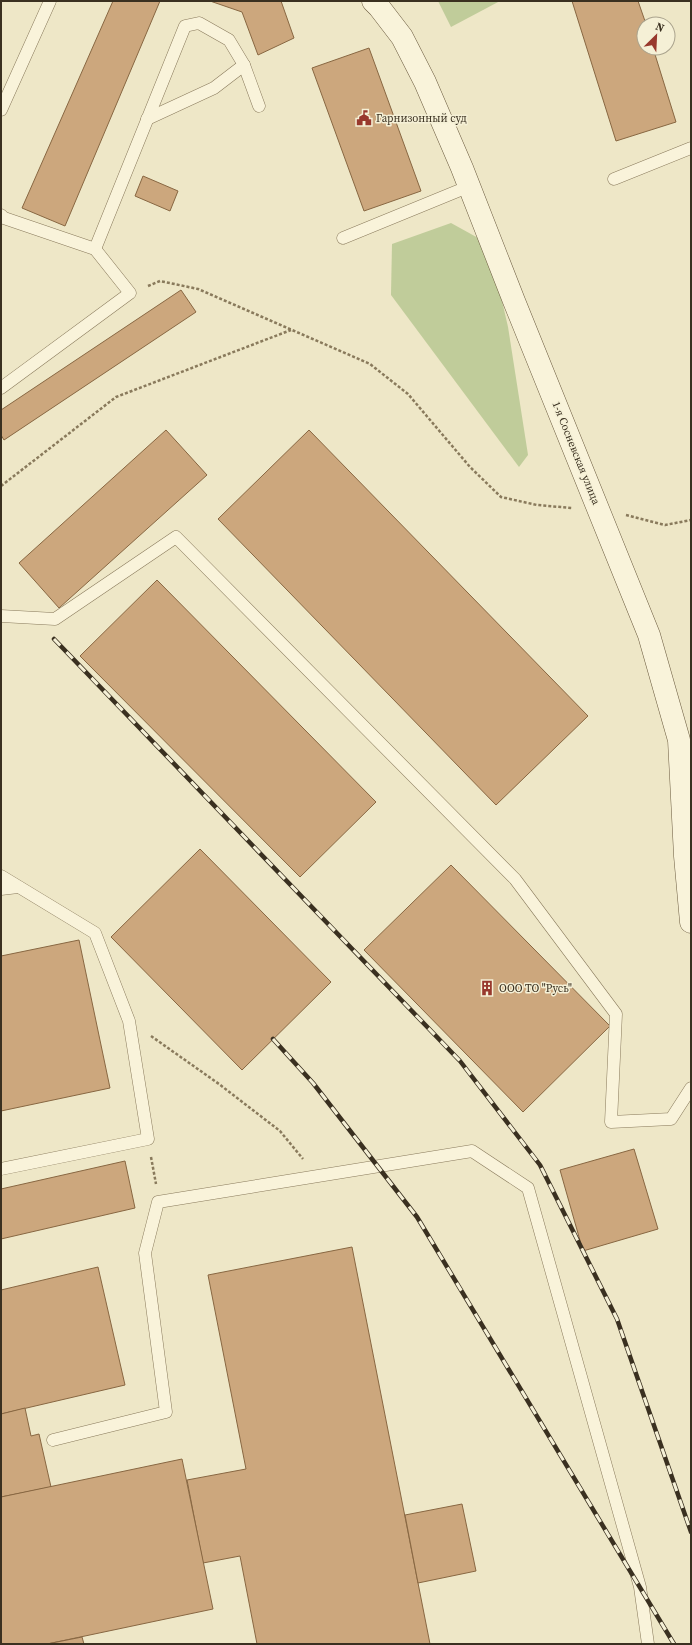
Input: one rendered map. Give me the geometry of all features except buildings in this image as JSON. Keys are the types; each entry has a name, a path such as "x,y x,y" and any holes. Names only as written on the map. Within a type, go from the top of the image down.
{"main road":[{"name":"1-я Сосневская улица","path":"376,4 402,37 425,82 470,186 514,301 649,636 679,740 685,856 691,922"}],"lane":[{"path":"1,110 50,1"},
{"path":"95,249 184,26 199,23 229,40 244,65 259,106"},
{"path":"147,119 214,88 244,65"},
{"path":"614,180 691,148"},
{"path":"343,238 470,186"},
{"path":"1,215 4,218 95,249 130,293 1,388"},
{"path":"1,616 55,619 176,538 515,878 616,1014 611,1122 672,1119 691,1088"},
{"path":"1,876 95,933 129,1021 148,1139 1,1169"},
{"path":"1,890 18,887"},
{"path":"53,1440 166,1412 145,1253 158,1202 472,1151 528,1188 640,1587 648,1644"}],"path":[{"path":"130,293 160,282 198,289 370,364 408,394 470,467 501,497 537,505 580,509 598,508 665,525 691,520"},
{"path":"1,486 116,397 291,330"},
{"path":"129,1021 219,1084 280,1131 317,1176"},
{"path":"148,1139 158,1202"}],"green space":[{"path":"438,1 500,1 451,27"},
{"path":"451,223 489,244 508,327 528,455 519,467 391,295 392,244"}],"railway":[{"path":"54,639 460,1061 540,1165 617,1319 691,1532"},
{"path":"273,1039 313,1083 417,1217 674,1644"}],"place":[{"name":"Гарнизонный суд","path":"364,118"},
{"name":"ООО ТО \"Русь\"","path":"487,988"}]}
